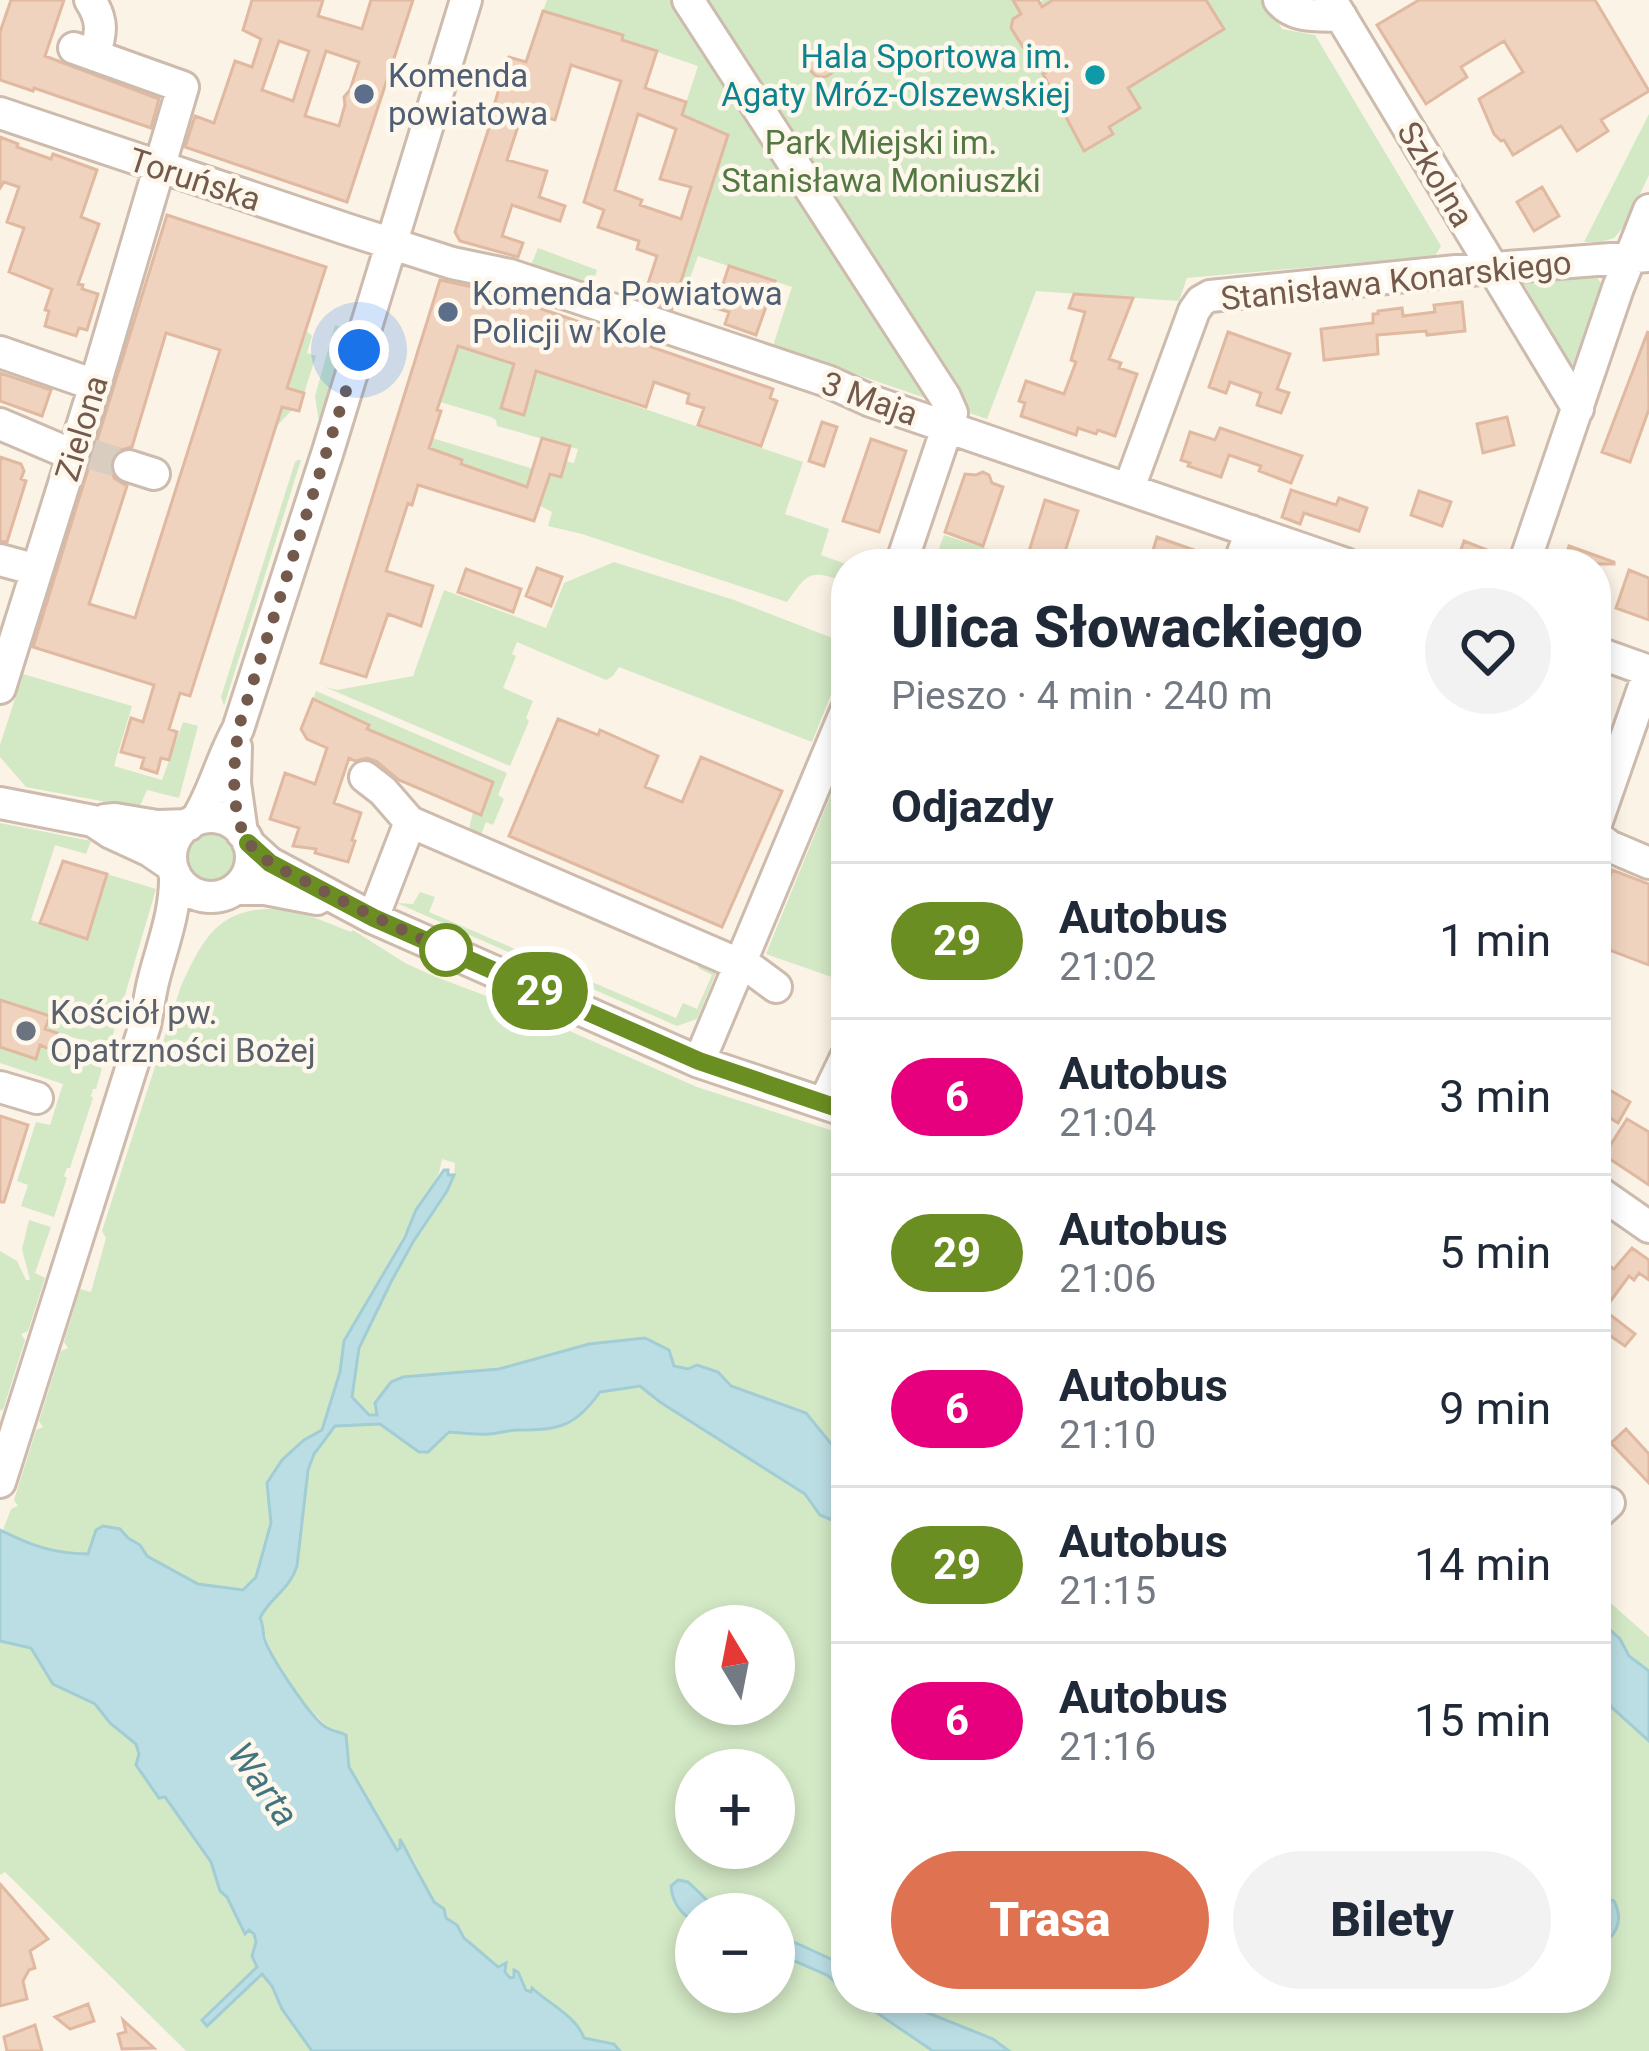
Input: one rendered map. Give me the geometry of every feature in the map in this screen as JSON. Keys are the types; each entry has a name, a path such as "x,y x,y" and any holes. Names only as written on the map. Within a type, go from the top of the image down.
{"street":[{"name":"Zielona","path":"0,688 79,452 94,385 183,87 84,51 101,26 90,0"},
{"path":"145,1025 175,900 171,856 176,838 206,804 238,729 310,512 466,0"},
{"path":"688,0 952,413 906,549"},
{"path":"1279,0 1300,15 1336,8"},
{"name":"Szkolna","path":"1336,8 1578,410"},
{"name":"Toruńska","path":"0,112 391,243"},
{"path":"1529,549 1640,256 1649,210"},
{"name":"3 Maja","path":"391,243 510,275 827,381 871,401 1303,549"},
{"name":"Stanisława Konarskiego","path":"1129,488 1201,301 1217,295 1640,256"},
{"path":"0,352 94,385"},
{"path":"0,424 79,452"},
{"path":"1244,549 1251,531"},
{"path":"0,560 37,570"},
{"path":"1611,658 1649,672 1611,781"},
{"path":"0,1482 145,1025 189,931 244,880 250,868 236,783 238,729"},
{"path":"699,1061 831,747"},
{"path":"365,777 410,822 741,965 776,987"},
{"path":"0,802 93,821 116,819 157,826 216,818 235,826 270,863 360,911 699,1061 831,1106"},
{"path":"93,821 150,851 194,893 206,897 266,889 360,911"},
{"path":"360,911 410,822"},
{"path":"1611,847 1649,862"},
{"path":"0,1087 37,1098"},
{"path":"1611,1200 1649,1227"}],"green space":[{"name":"Park Miejski im. Stanisława Moniuszki","path":"547,0 1013,0 1021,12 1043,0 1265,0 1282,29 1315,35 1441,246 1435,256 1187,278 1179,301 1036,291 987,419 773,346 792,287 698,256 682,300 672,308 728,135 682,115 698,66 622,40 623,34 614,32 612,37 543,11"},
{"path":"1649,114 1649,175 1625,225 1614,238 1584,242"},
{"path":"538,248 597,270 592,285 531,265"},
{"path":"1595,275 1601,283 1570,364 1524,284"},
{"path":"335,325 350,330 319,422 315,396"},
{"path":"307,331 312,336 307,353 316,356 304,393 290,389 285,407 292,410 275,428"},
{"path":"422,334 803,462 785,514 829,529 821,555 831,559 831,577 811,576 787,602 548,526 552,512 453,457 423,467 432,438 560,477 566,461 574,463 578,449 497,426 491,417 440,402 452,364 416,352"},
{"path":"301,460 224,706 221,697"},
{"path":"944,535 987,549 939,549"},
{"path":"614,562 831,638 831,694 812,742 619,667 606,680 517,642 503,688 533,701 510,766 325,687 337,690 413,676 444,590 546,628 564,583"},
{"path":"23,674 132,706 114,766 162,780 183,722 198,726 179,798 147,790 139,808 26,787 0,757"},
{"path":"316,691 507,773 498,795 504,799 493,825 486,822 479,840 468,833 473,812 481,814 493,782 382,736 368,767 352,760 368,725 313,699"},
{"path":"831,795 831,977 766,954"},
{"path":"0,823 91,841 86,854 55,845 31,920 86,939 107,874 156,889 109,1048 45,1029 49,1015 0,1000"},
{"path":"211,830 230,838 238,857 230,876 211,884 192,876 184,857 192,838"},
{"path":"420,892 435,897 429,912 676,1018 683,1003 697,1009 712,975 698,968 701,963 716,973 697,1019 677,1026 397,903 413,904"},
{"path":"279,909 353,930 405,963 697,1087 831,1130 831,2013 1611,2013 1611,1603 1649,1637 1649,2051 620,2051 614,2044 584,2038 562,2011 510,1978 505,1968 499,1968 440,1911 412,1857 400,1842 398,1851 349,1767 345,1735 328,1728 297,1695 271,1653 260,1618 297,1566 308,1470 314,1454 347,1414 359,1348 413,1242 447,1190 455,1163 442,1159 439,1173 344,1341 322,1430 282,1460 267,1483 271,1523 256,1577 243,1590 198,1584 147,1556 128,1538 96,1530 88,1554 54,1551 3,1530 11,1509 18,1506 14,1500 36,1430 43,1427 39,1421 61,1351 68,1348 64,1342 80,1289 91,1292 106,1238 102,1231 181,986 206,940 241,913"},
{"path":"40,1046 102,1068 54,1217 21,1206 28,1185 17,1181 36,1122 50,1125 63,1084 0,1063 0,1047 35,1059"},
{"path":"29,1220 51,1227 35,1273 45,1278 28,1331 21,1334 25,1340 0,1410 0,1251 17,1261 30,1280 22,1249"},
{"path":"0,1641 31,1648 53,1684 95,1704 136,1744 136,1765 211,1863 220,1891 245,1934 254,1933 257,1967 202,2021 207,2026 262,1974 312,2051 186,2051 5,1872 0,1875"}],"water":[{"name":"Warta","path":"444,1170 454,1175 391,1282 359,1348 352,1397 369,1415 377,1415 375,1403 391,1382 403,1377 499,1369 589,1344 645,1338 669,1350 674,1366 688,1369 697,1365 718,1372 731,1386 806,1413 831,1444 831,1520 820,1515 805,1494 640,1386 600,1392 565,1424 484,1434 449,1432 428,1452 419,1452 380,1424 335,1426 308,1470 297,1566 260,1618 267,1645 311,1713 327,1728 346,1735 349,1767 397,1850 400,1839 446,1918 498,1967 506,1963 510,1978 514,1970 518,1972 526,1990 532,1988 561,2011 584,2038 614,2044 620,2051 312,2051 262,1974 207,2026 202,2020 257,1967 252,1956 254,1934 249,1930 245,1934 220,1891 211,1862 136,1765 136,1744 95,1704 53,1684 31,1648 0,1641 0,1530 42,1548 88,1554 96,1530 103,1526 120,1529 147,1556 198,1584 243,1590 256,1577 271,1523 267,1483 282,1460 322,1430 344,1341 416,1210"},
{"path":"1611,1631 1629,1656 1649,1671 1649,1741 1611,1707"},
{"path":"678,1880 688,1882 700,1893 675,1893 675,1900 671,1886"},
{"path":"1611,1900 1618,1916 1611,1936"},
{"path":"795,1943 831,1959 831,1978 795,1961"},
{"path":"877,2013 928,2013 993,2039 1009,2051 933,2051"}],"building":[{"path":"11,0 64,0 45,56 159,99 151,128 0,80 0,32"},
{"path":"252,0 323,0 318,16 362,29 371,0 413,0 347,202 185,147 195,116 214,123 235,61 252,67 261,39 243,30","holes":["279,41 309,51 293,101 262,90","326,51 359,62 344,97 339,126 305,116"]},
{"name":"Hala Sportowa im. Agaty Mróz-Olszewskiej","path":"1013,0 1038,0 1042,7 1053,0 1206,0 1224,29 1128,88 1140,108 1109,127 1113,134 1084,151 1043,74 1047,72 1029,43 1023,47 1011,28 1013,19 1021,14"},
{"path":"1419,0 1595,0 1649,91 1601,120 1608,131 1577,151 1561,126 1513,155 1494,134 1479,99 1523,72 1504,41 1461,67 1467,77 1426,104 1377,25"},
{"path":"543,11 623,35 622,40 657,51 645,88 686,102 682,115 728,135 672,309 643,299 657,256 637,249 639,241 598,227 604,210 584,202 621,81 571,65 555,120 521,117 507,160 547,171 539,197 565,206 560,221 512,205 502,236 523,243 518,257 460,241 455,232 509,57 526,62","holes":["638,114 676,129 660,179 691,187 681,219 640,205 642,200 615,190"]},
{"path":"822,51 835,64 822,77 809,64"},
{"path":"0,137 51,159 53,154 97,170 81,217 99,224 78,284 98,294 87,330 79,328 76,336 45,326 52,289 9,272 24,228 7,222 19,187 4,182 0,188"},
{"path":"1542,187 1559,216 1534,231 1517,202"},
{"path":"167,215 326,267 287,388 304,393 299,411 282,407 190,696 180,693 169,729 177,732 169,760 161,758 157,773 141,768 144,758 121,752 131,718 143,722 154,685 33,647","holes":["166,333 220,350 135,618 89,604 127,486 114,478 110,461 117,451 132,447"]},
{"path":"729,266 775,281 756,335 725,324 729,312 715,308"},
{"path":"440,280 539,308 773,389 770,398 777,401 761,446 698,425 704,408 687,403 689,394 654,382 646,407 536,371 524,415 501,408 514,364 458,346 429,448 527,487 542,438 570,446 561,477 550,474 534,521 418,485 386,571 433,586 421,626 388,614 366,677 321,663"},
{"path":"1074,294 1133,298 1109,359 1137,374 1115,436 1078,428 1076,435 1021,416 1025,403 1019,401 1026,381 1064,394 1076,362 1071,360 1085,312 1069,308"},
{"path":"1462,302 1465,331 1377,335 1378,354 1324,360 1321,329 1373,323 1378,311 1402,308 1403,316"},
{"path":"1648,331 1649,409 1630,462 1602,452"},
{"path":"1228,332 1290,354 1277,389 1289,393 1281,413 1257,405 1261,393 1230,382 1226,393 1209,387"},
{"path":"0,373 51,390 42,416 0,401"},
{"path":"1507,417 1514,445 1483,453 1477,424"},
{"path":"822,422 837,427 824,466 809,461"},
{"path":"1220,428 1302,456 1291,483 1229,455 1221,477 1181,460 1190,432 1215,440"},
{"path":"871,439 906,451 879,532 843,521"},
{"path":"0,457 21,464 21,479 26,481 7,542 0,541"},
{"path":"983,472 1003,487 983,546 945,532 965,474"},
{"path":"1291,490 1336,505 1339,498 1367,508 1359,531 1304,513 1300,524 1282,517"},
{"path":"1419,491 1451,502 1442,526 1411,515"},
{"path":"1045,500 1078,511 1066,549 1030,549"},
{"path":"1157,537 1191,549 1153,549"},
{"path":"1464,541 1485,549 1461,549"},
{"path":"537,568 562,577 551,606 526,596"},
{"path":"466,569 521,589 513,612 458,592"},
{"path":"1629,570 1649,578 1649,620 1616,608"},
{"path":"313,699 369,725 367,729 493,782 481,815 399,780 376,761 349,758 334,803 361,813 348,862 293,846 299,828 270,819 285,773 315,784 327,748 307,739 301,729"},
{"path":"558,719 598,735 600,730 658,756 645,787 682,802 701,757 782,791 722,927 509,836"},
{"path":"63,861 107,874 87,939 40,923"},
{"path":"1611,873 1649,884 1649,965 1611,951"},
{"name":"Kościół pw. Opatrzności Bożej","path":"0,1000 50,1016 45,1029 57,1033 52,1050 40,1045 36,1059 0,1047"},
{"path":"1611,1091 1630,1102 1618,1123 1611,1119"},
{"path":"0,1116 28,1125 4,1202 0,1202"},
{"path":"1627,1119 1649,1132 1649,1185 1611,1160 1611,1144"},
{"path":"1632,1248 1649,1260 1649,1280 1639,1273 1634,1280 1629,1276 1611,1300 1611,1267"},
{"path":"1611,1315 1635,1334 1625,1346 1611,1336"},
{"path":"1626,1429 1649,1454 1649,1483 1611,1443"},
{"path":"0,1884 48,1939 30,1951 35,1968 23,1981 27,1999 0,2006"},
{"path":"88,2004 94,2021 70,2029 55,2017"},
{"path":"123,2020 154,2048 122,2049 118,2034 126,2032"},
{"path":"35,2025 42,2051 7,2051 4,2037"}],"tunnel":[{"path":"88,453 129,466"}],"bus line":[{"name":"29","path":"248,843 270,863 374,918 699,1061 831,1106"}],"place":[{"name":"Hala Sportowa im. Agaty Mróz-Olszewskiej","path":"1095,75"},
{"name":"Komenda powiatowa","path":"364,94"},
{"name":"Komenda Powiatowa Policji w Kole","path":"448,312"},
{"name":"Kościół pw. Opatrzności Bożej","path":"26,1031"}],"route":[{"path":"359,350 239,726 237,808 242,833 270,863 347,905 451,952 446,950"}]}
